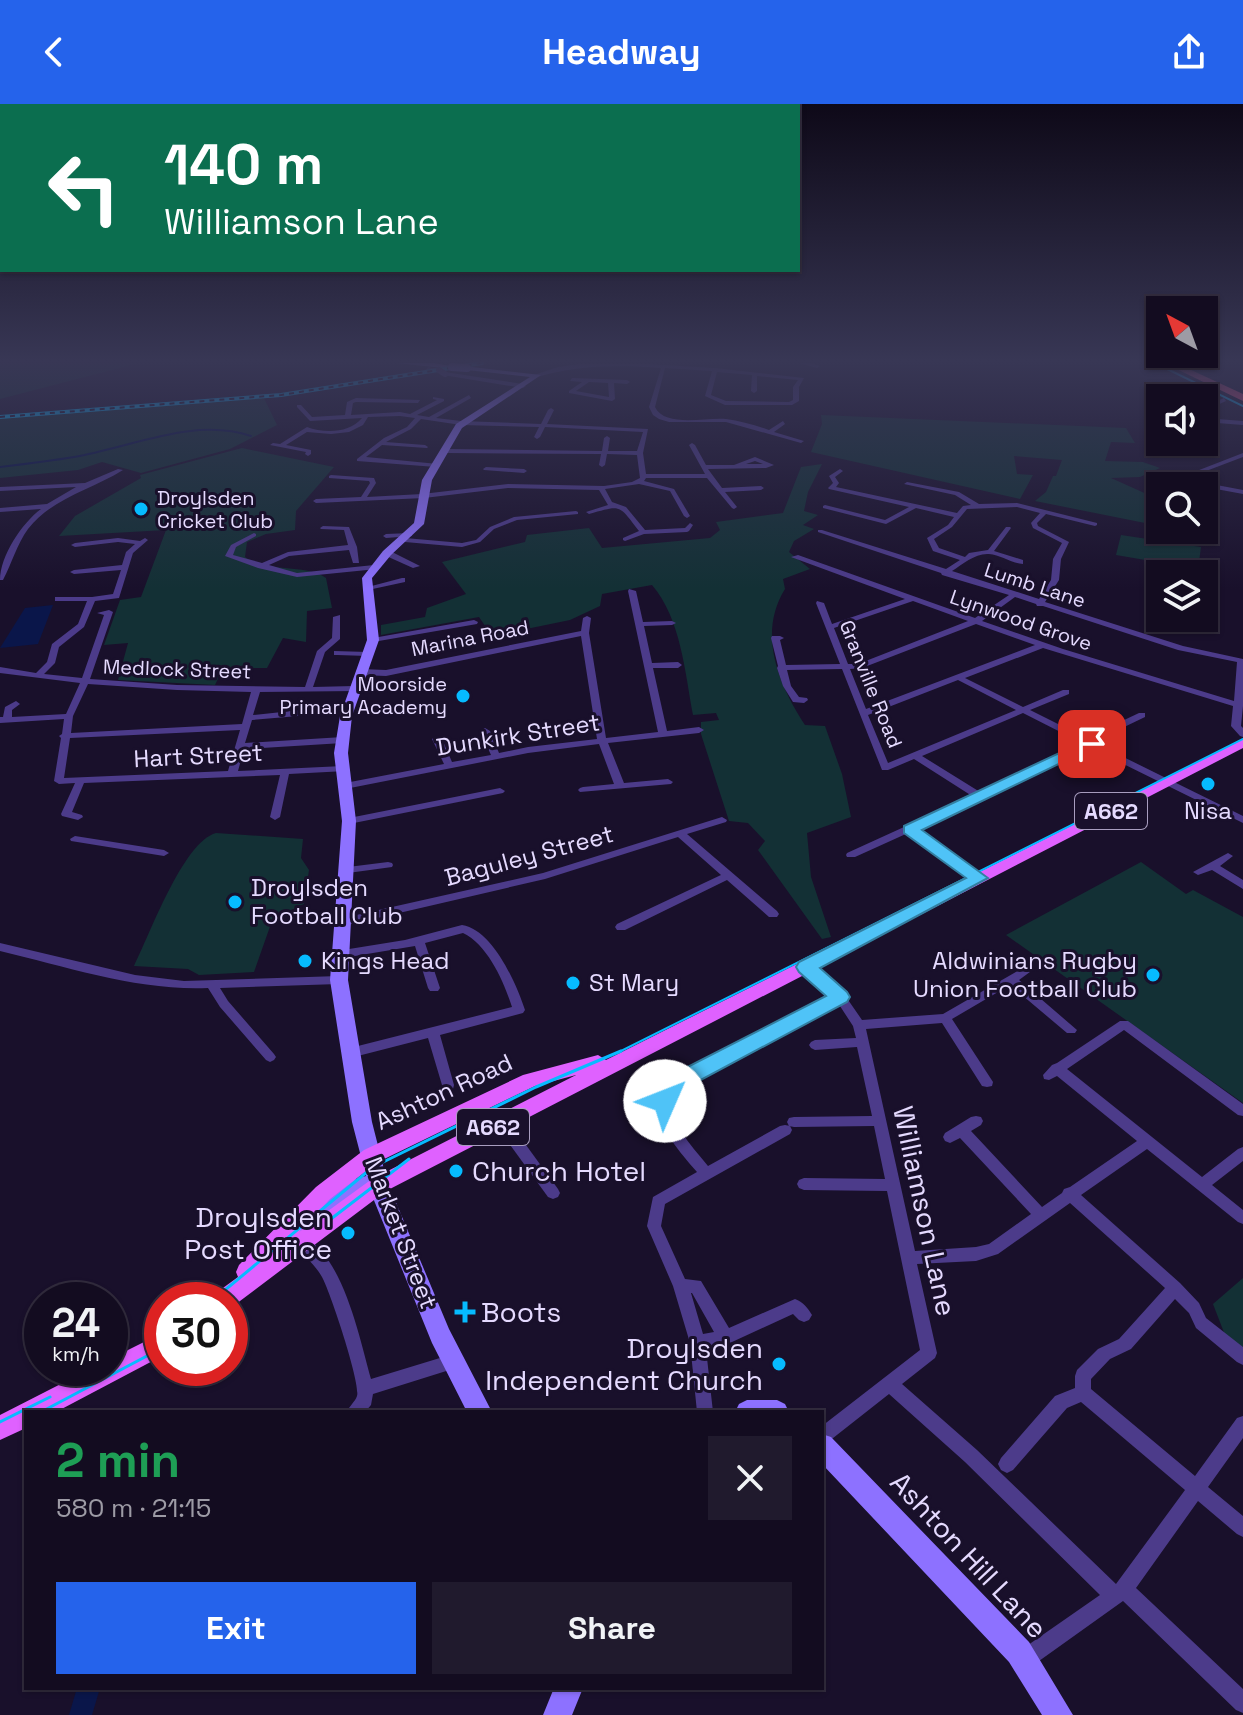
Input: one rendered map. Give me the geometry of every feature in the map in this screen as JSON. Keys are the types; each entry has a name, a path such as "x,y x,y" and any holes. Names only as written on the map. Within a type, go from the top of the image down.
{"main road":[{"name":"A662","path":"248,1282 379,1185 1243,743"},
{"name":"Ashton Road","path":"371,1156 530,1080 586,1068 760,981 806,967"},
{"name":"A662","path":"236,1282 330,1187 371,1156"},
{"path":"35,1410 144,1353"},
{"path":"0,1428 24,1416"}],"street":[{"path":"282,445 293,438"},
{"path":"389,438 361,460 436,465"},
{"path":"408,538 419,524 427,480 454,438"},
{"path":"602,465 607,438"},
{"path":"642,479 640,453 644,438"},
{"path":"789,438 801,441"},
{"path":"380,443 425,447"},
{"path":"273,445 309,451 308,454"},
{"path":"692,445 709,476 734,507"},
{"path":"447,451 640,453"},
{"path":"520,486 527,452"},
{"path":"566,467 572,452"},
{"path":"1199,472 1243,455"},
{"path":"703,467 736,466"},
{"path":"486,469 524,471"},
{"path":"0,578 4,563 20,535 50,506 120,470"},
{"path":"840,471 832,476 836,483 831,488 956,515"},
{"path":"316,501 352,501 364,497 520,486 538,490 601,487 642,479 709,476"},
{"path":"331,477 372,479 373,483 364,497"},
{"path":"642,479 672,490 687,516"},
{"path":"874,496 883,484"},
{"path":"907,484 957,493 976,505"},
{"path":"0,489 86,485"},
{"path":"601,487 614,505"},
{"path":"1218,487 1243,492"},
{"path":"721,490 761,488"},
{"path":"589,512 614,505 624,508 636,528 643,532"},
{"path":"964,559 936,549 930,538 950,526 965,507 1017,505 1095,524"},
{"path":"0,510 50,506"},
{"path":"825,507 886,522 915,506"},
{"path":"1040,604 1055,580 1057,559 1066,546 1066,542 1035,527 1034,523 1045,511"},
{"path":"386,536 462,545 478,541 503,522 576,513"},
{"path":"625,539 643,532 687,530 690,525"},
{"path":"323,528 347,528 356,561"},
{"path":"990,552 1008,528"},
{"name":"Lumb Lane","path":"820,531 1012,596 1181,648 1242,661"},
{"path":"254,535 233,546 229,556 306,575 374,567"},
{"name":"Market Street","path":"408,538 387,553 367,578 373,640 354,689 343,740 349,821 339,980 350,1053 379,1185 453,1362 479,1410"},
{"path":"58,599 116,596 130,552 142,541 75,545"},
{"path":"261,566 288,554 353,547"},
{"path":"945,573 964,559 990,552 1020,562"},
{"path":"387,553 416,566"},
{"name":"Lynwood Grove","path":"795,557 1043,645 1239,705"},
{"path":"77,570 125,567"},
{"path":"368,588 402,580"},
{"path":"632,591 663,734"},
{"path":"781,668 859,666 976,621 1012,596"},
{"path":"37,676 51,663 55,646 81,625 92,599"},
{"path":"830,627 912,599"},
{"name":"Granville Road","path":"820,603 885,768 916,756"},
{"path":"105,612 84,684 69,716 64,736 247,723 310,712"},
{"path":"308,690 321,651 336,639 337,617"},
{"path":"587,618 585,633 602,741 620,786"},
{"path":"373,640 474,622"},
{"path":"640,624 672,623"},
{"name":"Marina Road","path":"361,672 386,673 585,633"},
{"path":"780,638 775,638 781,668 796,700 804,700"},
{"path":"865,713 961,679 1043,645"},
{"path":"337,653 368,654"},
{"path":"1242,661 1236,726 1243,734"},
{"path":"650,666 678,665"},
{"name":"Medlock Street","path":"0,670 84,684 163,690 354,689"},
{"path":"961,679 1243,820"},
{"path":"232,774 256,690"},
{"path":"916,756 1066,692"},
{"path":"6,712 69,716"},
{"path":"851,855 1142,715"},
{"name":"Dunkirk Street","path":"345,786 496,756 699,730"},
{"path":"485,731 496,756"},
{"name":"Hart Street","path":"64,736 57,777 63,783 343,769"},
{"path":"437,739 449,765"},
{"path":"240,746 343,740"},
{"path":"916,756 979,796"},
{"path":"275,817 285,772"},
{"path":"78,817 66,814 80,782"},
{"path":"583,790 668,782"},
{"path":"349,821 500,791"},
{"name":"Baguley Street","path":"343,922 545,876 722,820"},
{"path":"910,829 979,878"},
{"path":"681,834 773,914"},
{"path":"75,839 164,853"},
{"path":"1198,872 1228,856"},
{"path":"348,870 388,865"},
{"path":"1213,866 1243,885"},
{"path":"621,927 729,875"},
{"path":"343,954 419,942 462,928 470,931 502,969 514,991 519,1010 350,1053"},
{"path":"419,942 434,988"},
{"path":"0,947 135,979 212,985 339,980"},
{"name":"Williamson Lane","path":"806,967 840,997 859,1025 929,1353 824,1434"},
{"path":"859,1025 945,1018 1028,969"},
{"path":"1012,980 1071,1030"},
{"path":"212,985 224,1004 270,1057"},
{"path":"707,1175 671,1126 665,1101 672,1085 840,997"},
{"path":"945,1018 987,1082"},
{"path":"1243,1111 1124,1024 1053,1072 1147,1141 1243,1218"},
{"path":"433,1033 448,1085"},
{"path":"815,1045 863,1042"},
{"path":"705,1410 698,1343 681,1286 654,1226 658,1201 789,1126 879,1121"},
{"path":"976,1121 956,1134 992,1158 1014,1190 1041,1215"},
{"path":"502,1123 553,1193"},
{"path":"909,1258 985,1252 1147,1141"},
{"path":"1202,1185 1243,1153"},
{"path":"248,1271 288,1244 349,1190 364,1183 379,1185"},
{"path":"804,1184 894,1185"},
{"path":"1069,1193 1175,1288 1194,1308 1201,1323 1243,1357"},
{"path":"302,1243 310,1249 337,1290 365,1389 365,1399 357,1410"},
{"path":"681,1286 696,1286 726,1337"},
{"path":"1175,1288 1125,1344 1104,1354 1083,1376 1083,1393 1243,1528"},
{"path":"698,1343 726,1337 795,1306 804,1315"},
{"path":"365,1389 453,1362"},
{"path":"889,1384 1243,1703"},
{"path":"1007,1464 1061,1402 1083,1393"},
{"path":"1024,1659 1120,1593 1243,1424"},
{"name":"Ashton Hill Lane","path":"824,1448 1024,1659 1059,1715"},
{"path":"557,1715 568,1690"}],"green space":[{"path":"0,438 251,438 230,449 141,473 102,462 78,470 0,478"},
{"path":"816,438 1132,438 1135,443 1111,442 1105,461 1143,462 1160,468 1140,477 1111,478 1146,494 1146,523 1035,501 1046,492 1062,460 1014,456 1017,474 1033,475 1020,499 811,452"},
{"path":"242,448 334,467 296,511 295,530 266,534 247,542 245,557 265,565 308,571 326,578 332,608 307,611 306,642 283,638 267,668 223,668 215,685 118,680 128,643 104,645 120,600 141,597 166,530 59,536 75,516 141,478 140,475"},
{"path":"822,464 808,492 804,511 818,515 803,525 814,529 794,541 789,552 810,569 783,579 785,589 777,606 772,641 780,676 805,725 825,726 842,774 851,817 807,833 811,877 831,937 822,939 758,850 765,841 748,823 729,821 701,734 701,722 719,720 716,713 693,715 676,630 652,585 602,594 600,606 570,620 492,636 479,617 381,635 381,625 425,617 427,608 466,594 442,562 525,542 527,535 589,528 602,548 710,538 720,530 716,522 783,513 801,467"},
{"path":"1121,535 1146,539 1146,544 1201,547 1199,560 1146,560 1116,555"},
{"name":"Droylsden Football Club","path":"216,833 303,839 301,858 309,870 304,904 299,906 295,916 273,918 254,972 199,975 188,969 134,966 180,871 204,840"},
{"name":"Aldwinians Rugby Union Football Club","path":"1141,862 1186,894 1193,890 1243,917 1243,1103 1006,935"},
{"path":"1243,1278 1243,1348 1225,1335 1213,1304"}],"shaded area":[{"path":"53,605 38,644 0,648 25,608"},
{"path":"76,1690 99,1690 92,1715 69,1715"}],"waterway":[{"path":"0,467 74,457 154,438"}],"tram line":[{"path":"621,1051 1243,739"},
{"path":"235,1282 373,1167 536,1087 621,1051"},
{"path":"617,1053 621,1051"},
{"path":"327,1222 409,1159"},
{"path":"45,1410 144,1358"},
{"path":"0,1422 50,1397"}],"place":[{"name":"Droylsden Cricket Club","path":"141,509"},
{"name":"Moorside Primary Academy","path":"463,696"},
{"name":"Nisa","path":"1208,784"},
{"name":"Droylsden Football Club","path":"235,902"},
{"name":"Kings Head","path":"305,961"},
{"name":"Aldwinians Rugby Union Football Club","path":"1153,975"},
{"name":"St Mary","path":"573,983"},
{"name":"Church Hotel","path":"456,1171"},
{"name":"Droylsden Post Office","path":"348,1233"},
{"name":"Boots","path":"465,1312"},
{"name":"Droylsden Independent Church","path":"779,1364"}],"route":[{"path":"665,1101 672,1085 840,997 806,967 979,878 910,829 1092,744"}]}
